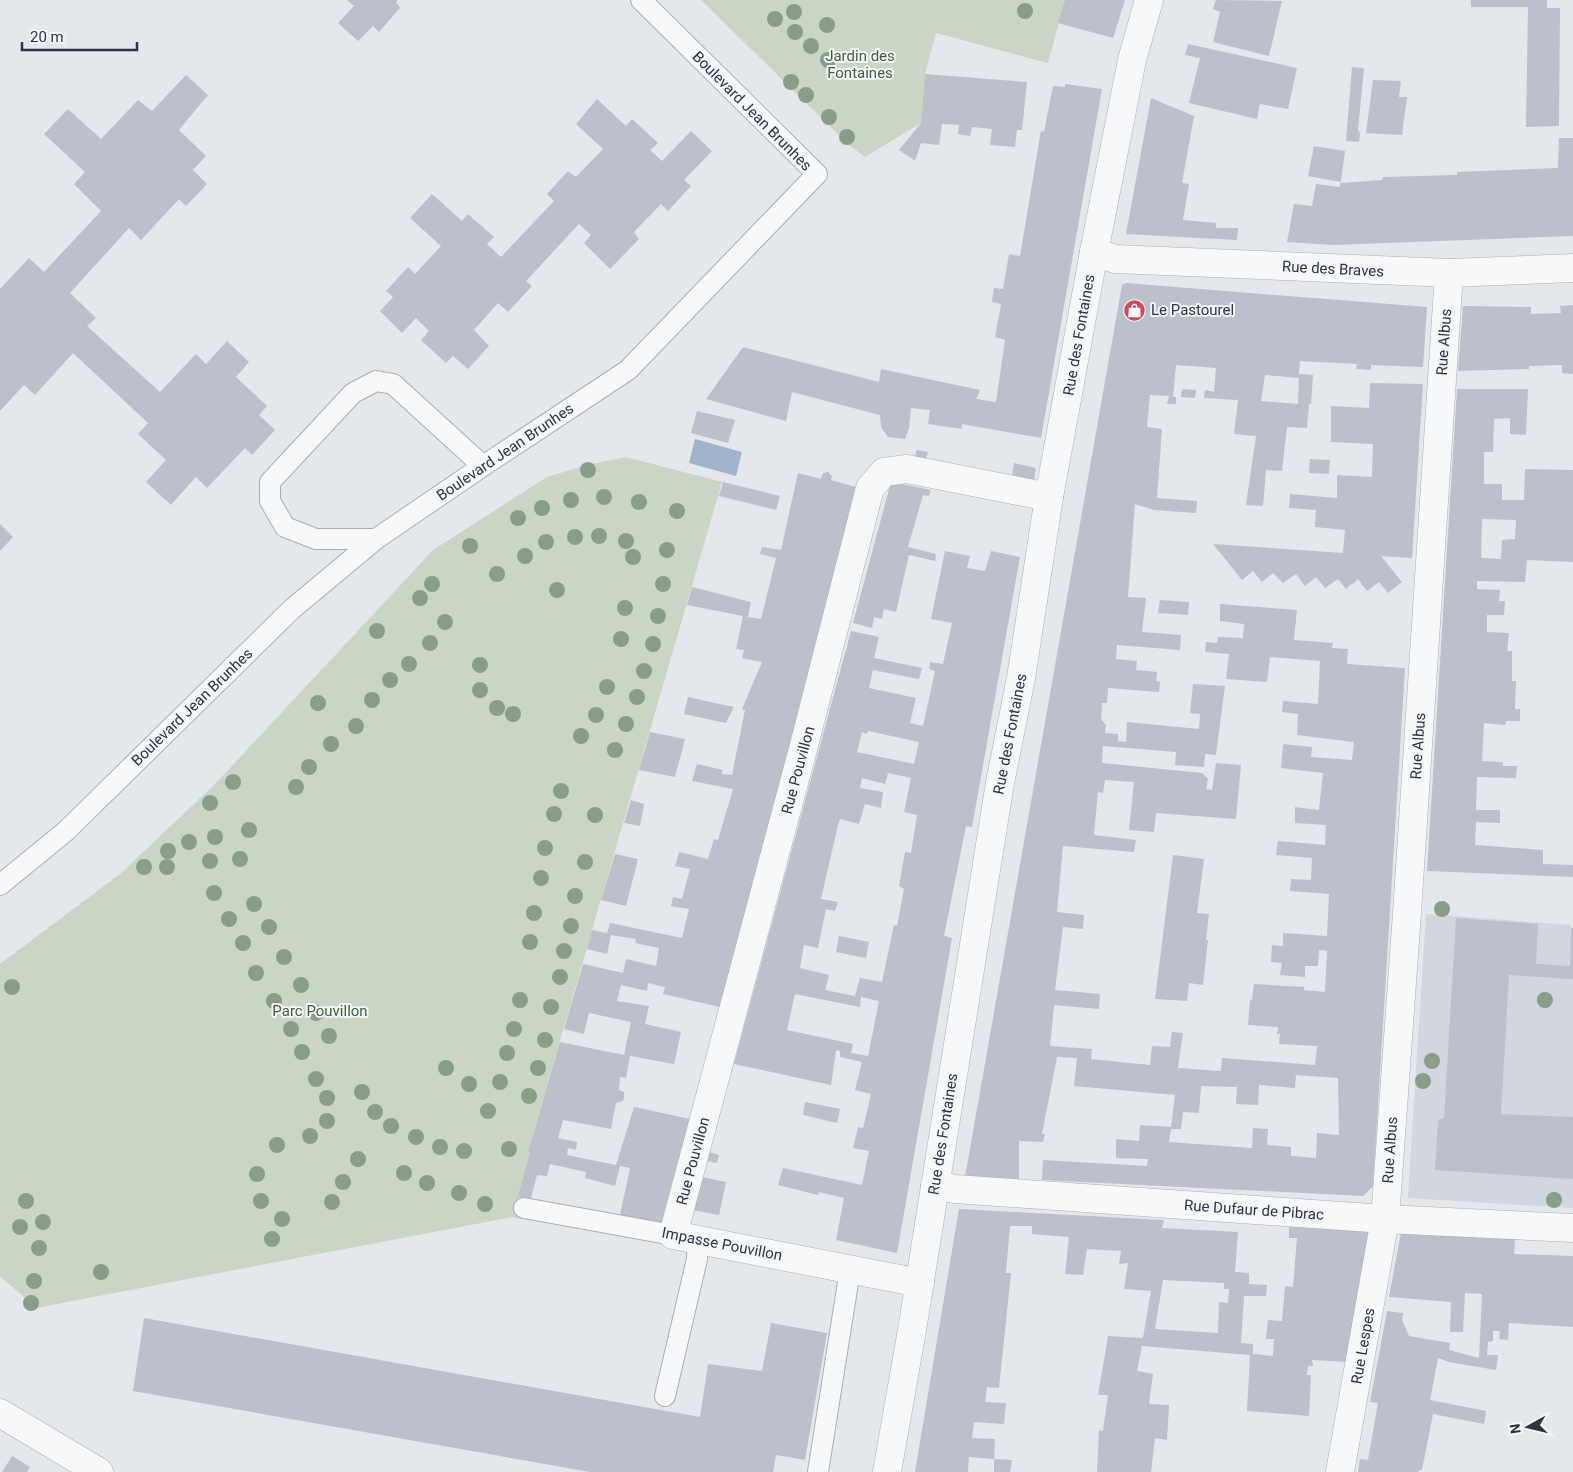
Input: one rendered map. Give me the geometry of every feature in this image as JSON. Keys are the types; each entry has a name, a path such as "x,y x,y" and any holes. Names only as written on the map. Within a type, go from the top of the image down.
{"street":[{"name":"Rue des Fontaines","path":"887,1472 920,1283 1000,783 1021,678 1050,497 1094,252 1132,60 1149,0"},
{"name":"Rue des Braves","path":"1094,252 1115,259 1449,273 1573,268"},
{"name":"Rue Albus","path":"1385,1219 1449,273"},
{"name":"Rue Pouvillon","path":"686,1237 801,759 870,488 884,472 907,469 1050,497"},
{"name":"Rue Dufaur de Pibrac","path":"935,1185 955,1189 1385,1219 1573,1228"},
{"name":"Rue Lespes","path":"1340,1472 1385,1219"},
{"name":"Impasse Pouvillon","path":"686,1237 920,1283"},
{"path":"0,1414 100,1472"}],"lane":[{"name":"Boulevard Jean Brunhes","path":"0,885 66,831 292,610 376,539 628,370 817,174 641,0"},
{"path":"376,539 316,539 285,527 270,501 270,482 353,393 376,381 393,384 483,466"},
{"name":"Impasse Pouvillon","path":"524,1208 686,1237"},
{"path":"665,1396 697,1259 686,1237"},
{"path":"818,1472 850,1270"}],"shaded area":[{"path":"1426,914 1571,925 1570,965 1573,966 1573,1208 1408,1198"}],"green space":[{"name":"Jardin des Fontaines","path":"701,0 1065,0 1048,63 936,33 925,74 921,123 865,157 849,145"},
{"name":"Parc Pouvillon","path":"626,457 722,482 528,1151 530,1153 523,1219 512,1217 36,1308 0,1276 0,964 120,874 215,784 433,550 547,477 587,465"}],"water":[{"path":"695,439 742,452 736,476 689,463"}],"building":[{"path":"347,0 398,0 396,2 400,8 379,32 373,26 358,41 338,23 354,6"},
{"path":"1065,0 1125,0 1113,38 1058,23"},
{"path":"1216,0 1282,1 1269,56 1213,42 1220,12 1213,9"},
{"path":"1471,0 1547,0 1547,8 1560,8 1559,126 1526,127 1528,7 1471,7"},
{"path":"1188,44 1297,68 1288,109 1260,104 1257,119 1189,103 1200,58 1185,55"},
{"path":"1352,67 1364,68 1358,130 1360,133 1359,142 1346,141"},
{"path":"925,74 1027,82 1022,130 1017,130 1015,147 990,145 992,129 972,127 970,136 958,134 959,125 942,124 939,145 921,143 915,161 899,150 921,123"},
{"path":"186,75 208,95 179,130 206,156 193,170 207,184 186,206 179,199 141,240 129,228 70,293 96,318 87,326 160,392 196,354 206,364 227,341 249,362 236,377 267,406 259,415 275,430 252,455 245,448 207,488 196,477 171,505 146,482 166,460 138,434 148,423 73,353 35,395 24,385 0,411 0,289 29,258 44,272 101,211 74,184 85,172 44,134 68,109 101,139 138,100 152,111"},
{"path":"1373,80 1401,81 1399,97 1407,97 1402,135 1366,133"},
{"path":"1065,84 1102,89 1041,438 962,424 962,429 928,424 930,410 911,408 909,428 905,439 888,437 881,427 880,415 792,392 786,421 706,399 743,347 879,382 881,369 980,390 976,399 996,402 1005,340 995,337 1001,304 992,302 994,288 1003,289 1009,254 1020,256 1041,131 1044,132 1053,86 1065,87"},
{"path":"1151,98 1194,116 1182,183 1189,184 1183,220 1216,223 1216,228 1238,228 1237,240 1126,234"},
{"path":"597,99 626,126 632,119 658,143 650,150 662,161 691,131 712,151 684,180 691,186 668,211 661,204 634,232 639,239 610,269 584,243 591,235 579,224 526,281 532,286 508,312 498,303 474,330 489,346 468,369 453,356 446,363 421,340 429,331 416,318 402,333 380,311 393,297 386,291 408,267 415,274 441,246 410,218 432,194 462,221 468,214 494,237 487,244 501,257 554,201 547,194 568,171 576,177 603,149 576,124"},
{"path":"1559,138 1573,138 1573,236 1333,245 1287,242 1294,204 1312,206 1316,184 1340,187 1340,183 1382,180 1383,177 1457,175 1457,172 1558,168"},
{"path":"1314,146 1345,151 1341,182 1308,176"},
{"path":"1126,283 1427,307 1423,367 1371,365 1371,370 1356,369 1357,364 1300,361 1299,374 1313,375 1307,428 1287,427 1282,471 1266,470 1263,506 1246,505 1256,436 1234,434 1238,400 1204,398 1205,390 1214,392 1216,368 1176,365 1173,397 1176,397 1176,404 1167,404 1169,396 1150,395 1147,427 1162,429 1157,498 1197,501 1196,513 1154,510 1135,504 1128,597 1146,598 1142,632 1181,635 1180,650 1117,645 1116,659 1137,661 1136,670 1157,672 1156,681 1160,682 1159,692 1108,688 1107,703 1102,703 1101,719 1106,725 1105,733 1118,734 1118,741 1126,742 1127,722 1199,729 1200,714 1190,713 1193,684 1225,686 1216,755 1205,754 1204,767 1175,765 1176,752 1103,746 1102,763 1202,773 1208,779 1206,789 1212,790 1216,763 1241,765 1236,819 1156,813 1154,832 1129,830 1134,782 1105,780 1103,793 1098,792 1094,835 1136,840 1134,852 1063,846 1057,912 1084,915 1083,929 1063,927 1055,990 1100,994 1099,1009 1054,1005 1050,1046 1092,1049 1091,1059 1150,1065 1152,1046 1170,1047 1172,1032 1183,1033 1178,1068 1221,1071 1222,1058 1315,1065 1317,1046 1279,1044 1280,1034 1277,1034 1278,1027 1248,1025 1250,1000 1252,1000 1254,984 1304,987 1304,990 1325,992 1327,951 1319,950 1318,966 1305,966 1305,977 1280,975 1282,963 1271,962 1272,945 1283,946 1283,933 1327,936 1329,894 1290,891 1291,879 1311,880 1312,858 1276,855 1278,841 1325,845 1326,825 1295,823 1295,807 1319,810 1323,773 1281,768 1283,744 1312,747 1311,757 1352,760 1354,742 1297,735 1298,714 1282,712 1283,701 1318,704 1320,661 1270,657 1267,682 1226,679 1229,654 1205,652 1206,642 1217,643 1218,637 1243,638 1244,624 1220,621 1220,604 1297,610 1294,640 1333,643 1332,648 1348,649 1347,664 1405,668 1373,1186 1363,1196 1042,1180 1043,1160 1147,1166 1148,1159 1116,1158 1116,1139 1139,1141 1140,1125 1171,1127 1175,1095 1074,1086 1077,1058 1057,1057 1042,1134 1045,1134 1043,1142 1019,1141 1019,1179 965,1177 1122,285","holes":["1265,375 1299,378 1298,404 1261,401","1296,1075 1338,1078 1339,1135 1317,1133 1316,1158 1291,1156 1291,1147 1267,1145 1268,1129 1253,1128 1252,1148 1169,1142 1171,1129 1181,1129 1183,1112 1199,1113 1201,1086 1237,1087 1236,1104 1258,1105 1259,1085 1295,1088"]},
{"path":"1573,305 1573,374 1562,373 1562,365 1529,366 1529,369 1458,371 1463,306 1531,307 1531,314 1561,313 1560,306"},
{"path":"1370,383 1423,384 1412,558 1381,556 1402,582 1388,593 1379,582 1367,591 1358,579 1346,589 1338,579 1325,588 1316,577 1305,586 1296,574 1283,583 1273,573 1262,582 1253,571 1242,580 1213,544 1343,553 1345,530 1315,527 1316,510 1289,508 1290,494 1337,498 1337,475 1372,477 1373,444 1331,442 1331,406 1369,408"},
{"path":"1182,389 1196,390 1195,398 1181,397"},
{"path":"1457,389 1528,389 1526,435 1510,434 1510,418 1494,419 1493,452 1484,452 1484,484 1502,484 1502,500 1524,500 1525,469 1573,470 1573,562 1527,560 1525,582 1477,581 1477,589 1500,590 1499,601 1505,601 1504,615 1487,615 1487,632 1509,633 1507,651 1512,651 1512,681 1516,681 1515,709 1520,709 1520,721 1506,721 1505,725 1484,723 1482,761 1503,762 1503,766 1517,766 1516,778 1477,777 1476,810 1500,810 1500,823 1476,822 1475,845 1543,850 1543,864 1573,865 1573,877 1427,871","holes":["1482,519 1516,520 1515,539 1502,540 1501,559 1481,558"]},
{"path":"697,411 735,420 728,443 691,433"},
{"path":"917,450 928,452 926,459 915,456"},
{"path":"1310,459 1330,460 1329,474 1309,473"},
{"path":"1014,463 1036,468 1034,480 1012,476"},
{"path":"828,472 832,476 831,480 859,488 720,1007 663,994 665,987 648,983 647,991 621,985 617,1001 649,1006 645,1024 681,1032 674,1064 630,1056 626,1078 620,1077 619,1090 624,1092 624,1098 623,1101 616,1103 611,1129 563,1120 558,1138 577,1142 576,1150 568,1148 567,1155 616,1165 634,1107 690,1119 661,1224 620,1215 630,1168 620,1166 615,1186 585,1178 586,1172 550,1164 547,1176 537,1175 531,1198 518,1196 530,1153 528,1151 560,1042 624,1055 631,1022 589,1013 584,1034 564,1029 583,964 623,973 626,959 656,966 659,948 635,943 636,939 611,935 607,954 587,949 592,930 607,933 610,923 682,938 689,909 671,906 673,897 682,899 690,869 675,866 679,852 708,859 714,839 718,840 733,789 692,781 697,764 723,770 721,774 732,775 745,710 742,709 762,662 742,658 744,650 736,649 743,616 687,605 692,587 751,602 748,617 761,619 776,558 760,554 762,547 781,550 798,473 821,479 823,473"},
{"path":"723,482 780,496 776,510 719,496"},
{"path":"891,482 931,490 929,496 923,495 908,547 936,554 935,561 909,555 896,612 884,609 882,619 874,617 872,628 853,623"},
{"path":"0,524 13,537 0,551"},
{"path":"945,551 970,556 967,568 985,571 991,551 1020,557 972,827 966,826 944,936 952,938 897,1253 836,1240 844,1198 819,1192 818,1195 778,1185 783,1168 862,1185 869,1151 853,1148 858,1127 863,1128 871,1094 855,1090 862,1062 840,1057 840,1051 836,1050 831,1085 734,1064 851,631 879,637 874,658 922,668 919,679 873,670 869,688 916,698 910,723 923,726 935,671 929,669 930,662 943,664 952,623 931,619","holes":["868,731 919,742 914,764 857,752 862,732 867,734","888,773 911,778 904,812 917,815 911,853 905,852 899,886 904,889 897,926 894,925 882,982 860,978 855,996 825,990 829,975 800,968 804,945 818,948 826,909 835,911 838,902 821,899 838,825 840,819 859,824 865,804 881,808 883,792 860,788 862,778 885,784","795,994 860,1007 861,997 879,1001 868,1056 851,1053 853,1044 787,1030"]},
{"path":"1160,600 1189,602 1188,615 1158,613"},
{"path":"688,697 734,707 726,723 684,714"},
{"path":"650,732 685,739 675,777 639,770"},
{"path":"631,800 644,804 640,826 624,823"},
{"path":"615,854 638,859 626,906 601,900"},
{"path":"1173,855 1204,859 1197,913 1209,914 1203,985 1189,983 1187,1001 1155,999"},
{"path":"1456,918 1538,924 1536,964 1570,966 1571,928 1573,928 1573,979 1509,975 1501,1114 1573,1117 1573,1179 1435,1170 1438,1120 1444,1118"},
{"path":"839,936 869,942 866,958 836,952"},
{"path":"805,1102 840,1109 837,1123 803,1115"},
{"path":"709,1152 719,1155 717,1163 707,1161"},
{"path":"702,1177 726,1182 719,1215 693,1210"},
{"path":"959,1209 1164,1220 1162,1228 1238,1232 1235,1272 1249,1273 1249,1284 1267,1285 1266,1296 1244,1296 1241,1343 1253,1344 1253,1354 1273,1356 1274,1339 1266,1339 1268,1320 1282,1321 1285,1286 1293,1287 1297,1238 1289,1238 1289,1227 1369,1231 1346,1362 1312,1360 1313,1366 1308,1366 1307,1375 1311,1375 1309,1416 1247,1411 1250,1355 1142,1346 1137,1371 1153,1374 1149,1404 1169,1405 1167,1440 1155,1438 1151,1472 1097,1472 1099,1430 1103,1431 1108,1395 1098,1395 1108,1336 1143,1338 1151,1291 1124,1289 1128,1263 1119,1264 1121,1251 1087,1249 1083,1275 1065,1274 1069,1237 1032,1234 1032,1226 1010,1226 1006,1273 1011,1273 999,1388 987,1387 985,1402 1006,1403 1004,1424 974,1422 972,1438 995,1439 994,1459 969,1457 968,1472 915,1472","holes":["1163,1280 1224,1283 1224,1289 1229,1289 1228,1303 1219,1302 1218,1333 1155,1329"]},
{"path":"1401,1233 1515,1239 1514,1254 1573,1256 1573,1327 1509,1323 1508,1340 1499,1339 1500,1331 1493,1331 1493,1341 1488,1342 1487,1355 1498,1355 1496,1370 1449,1362 1438,1358 1430,1400 1486,1411 1484,1424 1433,1414 1422,1470 1418,1472 1358,1472 1360,1459 1368,1460 1378,1403 1370,1402 1387,1311 1403,1313 1402,1320 1409,1336 1450,1343 1449,1350 1479,1358 1482,1294 1465,1293 1463,1332 1450,1332 1451,1302 1389,1297"},
{"path":"144,1318 700,1417 708,1364 762,1371 771,1323 827,1333 805,1460 776,1455 773,1472 590,1472 133,1391"},
{"path":"12,1456 30,1467 27,1472 2,1472"},
{"path":"994,1459 1012,1460 1010,1472 994,1472"}],"place":[{"name":"Le Pastourel","path":"1135,310"}]}
